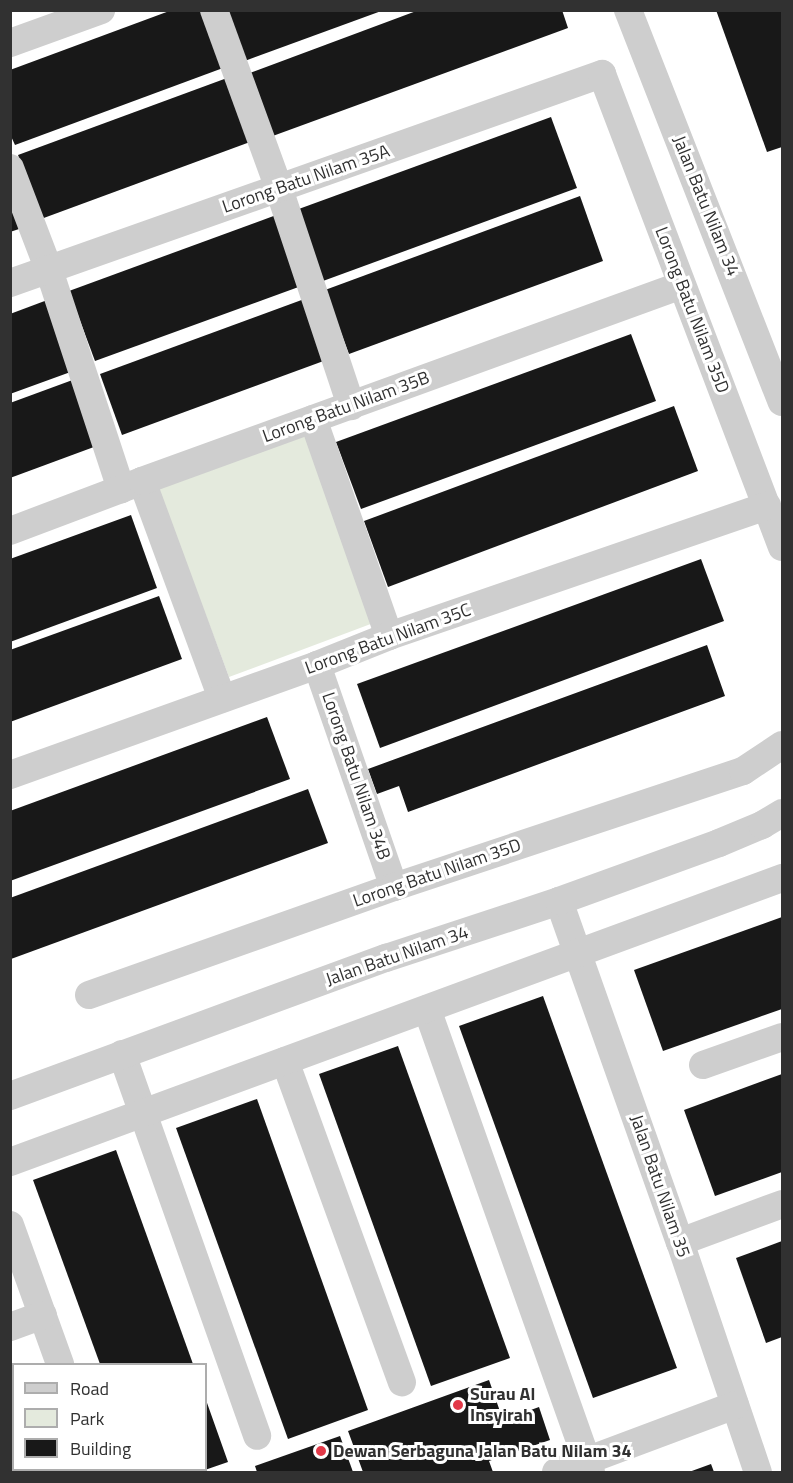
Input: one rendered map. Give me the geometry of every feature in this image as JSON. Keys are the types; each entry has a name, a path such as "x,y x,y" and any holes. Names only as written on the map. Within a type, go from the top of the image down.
{"street":[{"path":"10,43 101,10"},
{"path":"214,10 279,189 351,406"},
{"name":"Jalan Batu Nilam 34","path":"628,10 774,364 783,402"},
{"name":"Lorong Batu Nilam 35A","path":"10,283 602,74"},
{"name":"Lorong Batu Nilam 35D","path":"602,74 783,547"},
{"path":"10,168 132,485 222,699"},
{"name":"Lorong Batu Nilam 35B","path":"10,531 682,285"},
{"path":"313,419 389,636"},
{"name":"Lorong Batu Nilam 35C","path":"10,775 317,665 389,636 767,506"},
{"name":"Lorong Batu Nilam 34B","path":"317,665 394,887"},
{"name":"Lorong Batu Nilam 35D","path":"89,995 394,887 743,771 783,745"},
{"name":"Jalan Batu Nilam 34","path":"10,1096 386,958 559,901 719,843 762,825 783,813"},
{"path":"10,1162 783,878"},
{"name":"Jalan Batu Nilam 35","path":"559,901 680,1242 758,1473"},
{"path":"427,1009 589,1467"},
{"path":"703,1065 783,1037"},
{"path":"122,1054 257,1436"},
{"path":"285,1061 402,1382"},
{"path":"680,1242 783,1204"},
{"path":"10,1225 59,1363"},
{"path":"10,1326 43,1315"},
{"path":"555,1473 589,1467 735,1406"}],"green space":[{"path":"304,432 376,622 229,677 158,488"}],"building":[{"path":"172,10 202,10 223,68 15,145 10,134 10,70"},
{"path":"223,10 384,10 242,62"},
{"path":"419,10 562,10 568,28 270,137 247,74"},
{"path":"716,10 782,10 782,147 767,152"},
{"path":"227,78 250,142 41,219 18,155"},
{"path":"551,117 577,188 323,281 296,210"},
{"path":"10,188 25,227 10,232"},
{"path":"580,196 603,261 349,354 325,290"},
{"path":"279,214 304,285 95,361 69,291"},
{"path":"307,298 329,359 122,435 100,374"},
{"path":"50,299 76,370 10,394 10,314"},
{"path":"631,334 656,401 361,509 336,442"},
{"path":"78,378 102,444 10,478 10,403"},
{"path":"674,406 698,471 388,587 364,521"},
{"path":"131,515 157,588 10,642 10,559"},
{"path":"701,559 724,621 380,748 357,684"},
{"path":"159,596 182,659 10,722 10,650"},
{"path":"707,645 725,696 408,812 399,786 377,794 368,769"},
{"path":"267,717 290,779 10,881 10,811"},
{"path":"308,789 328,843 11,959 10,898"},
{"path":"782,917 782,1009 663,1051 634,970"},
{"path":"543,996 677,1368 593,1398 459,1026"},
{"path":"398,1046 510,1358 431,1386 319,1074"},
{"path":"782,1074 782,1172 715,1196 684,1110"},
{"path":"257,1099 368,1410 288,1439 176,1128"},
{"path":"116,1150 193,1363 100,1363 33,1180"},
{"path":"782,1241 782,1337 766,1343 736,1258"},
{"name":"Surau Al Insyirah","path":"489,1380 503,1420 539,1407 550,1440 489,1461 493,1472 363,1472 348,1431"},
{"path":"10,1393 12,1396 12,1470 10,1470"},
{"path":"207,1403 228,1462 207,1470"},
{"name":"Dewan Serbaguna Jalan Batu Nilam 34","path":"340,1436 353,1472 257,1472 255,1466"},
{"path":"711,1464 714,1472 689,1472"},
{"path":"138,1471 202,1471 199,1472"}],"place":[{"name":"Surau Al Insyirah","path":"458,1405"},
{"name":"Dewan Serbaguna Jalan Batu Nilam 34","path":"321,1451"}]}
